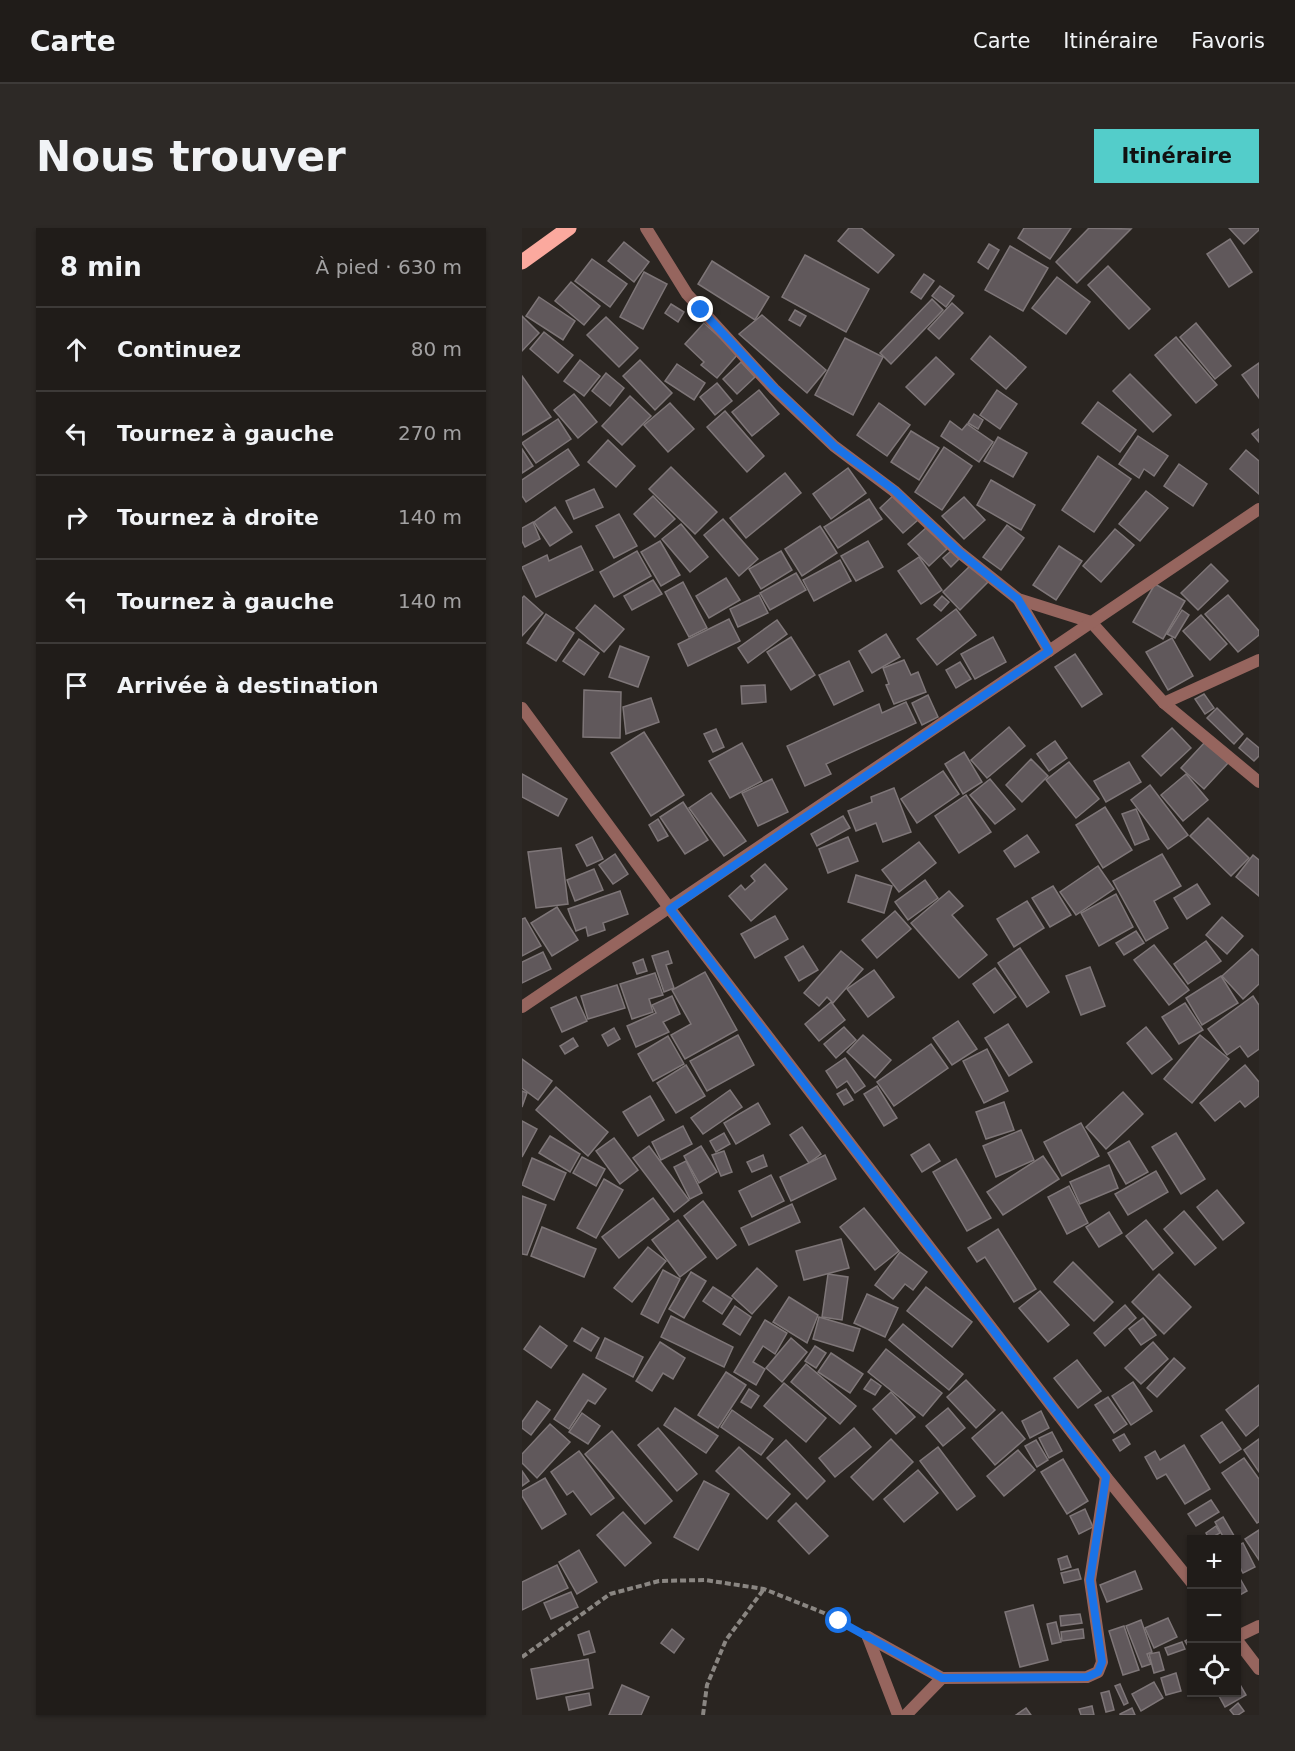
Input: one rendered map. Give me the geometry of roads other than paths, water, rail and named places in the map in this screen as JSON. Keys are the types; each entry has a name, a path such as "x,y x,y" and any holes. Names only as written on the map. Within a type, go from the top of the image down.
{"main road":[{"path":"522,262 569,228"}],"street":[{"path":"646,228 687,294 774,388 834,446 894,490 959,552 1018,599 1049,651"},
{"path":"522,1007 1259,509"},
{"path":"1018,599 1091,622 1164,703 1259,782"},
{"path":"1164,703 1259,660"},
{"path":"522,708 670,909 1106,1477 1187,1578"},
{"path":"898,1715 868,1636 942,1678 1087,1677 1098,1672 1102,1662 1090,1580 1106,1477"},
{"path":"1241,1635 1259,1626"},
{"path":"1240,1643 1259,1669"},
{"path":"906,1715 942,1678"}]}
